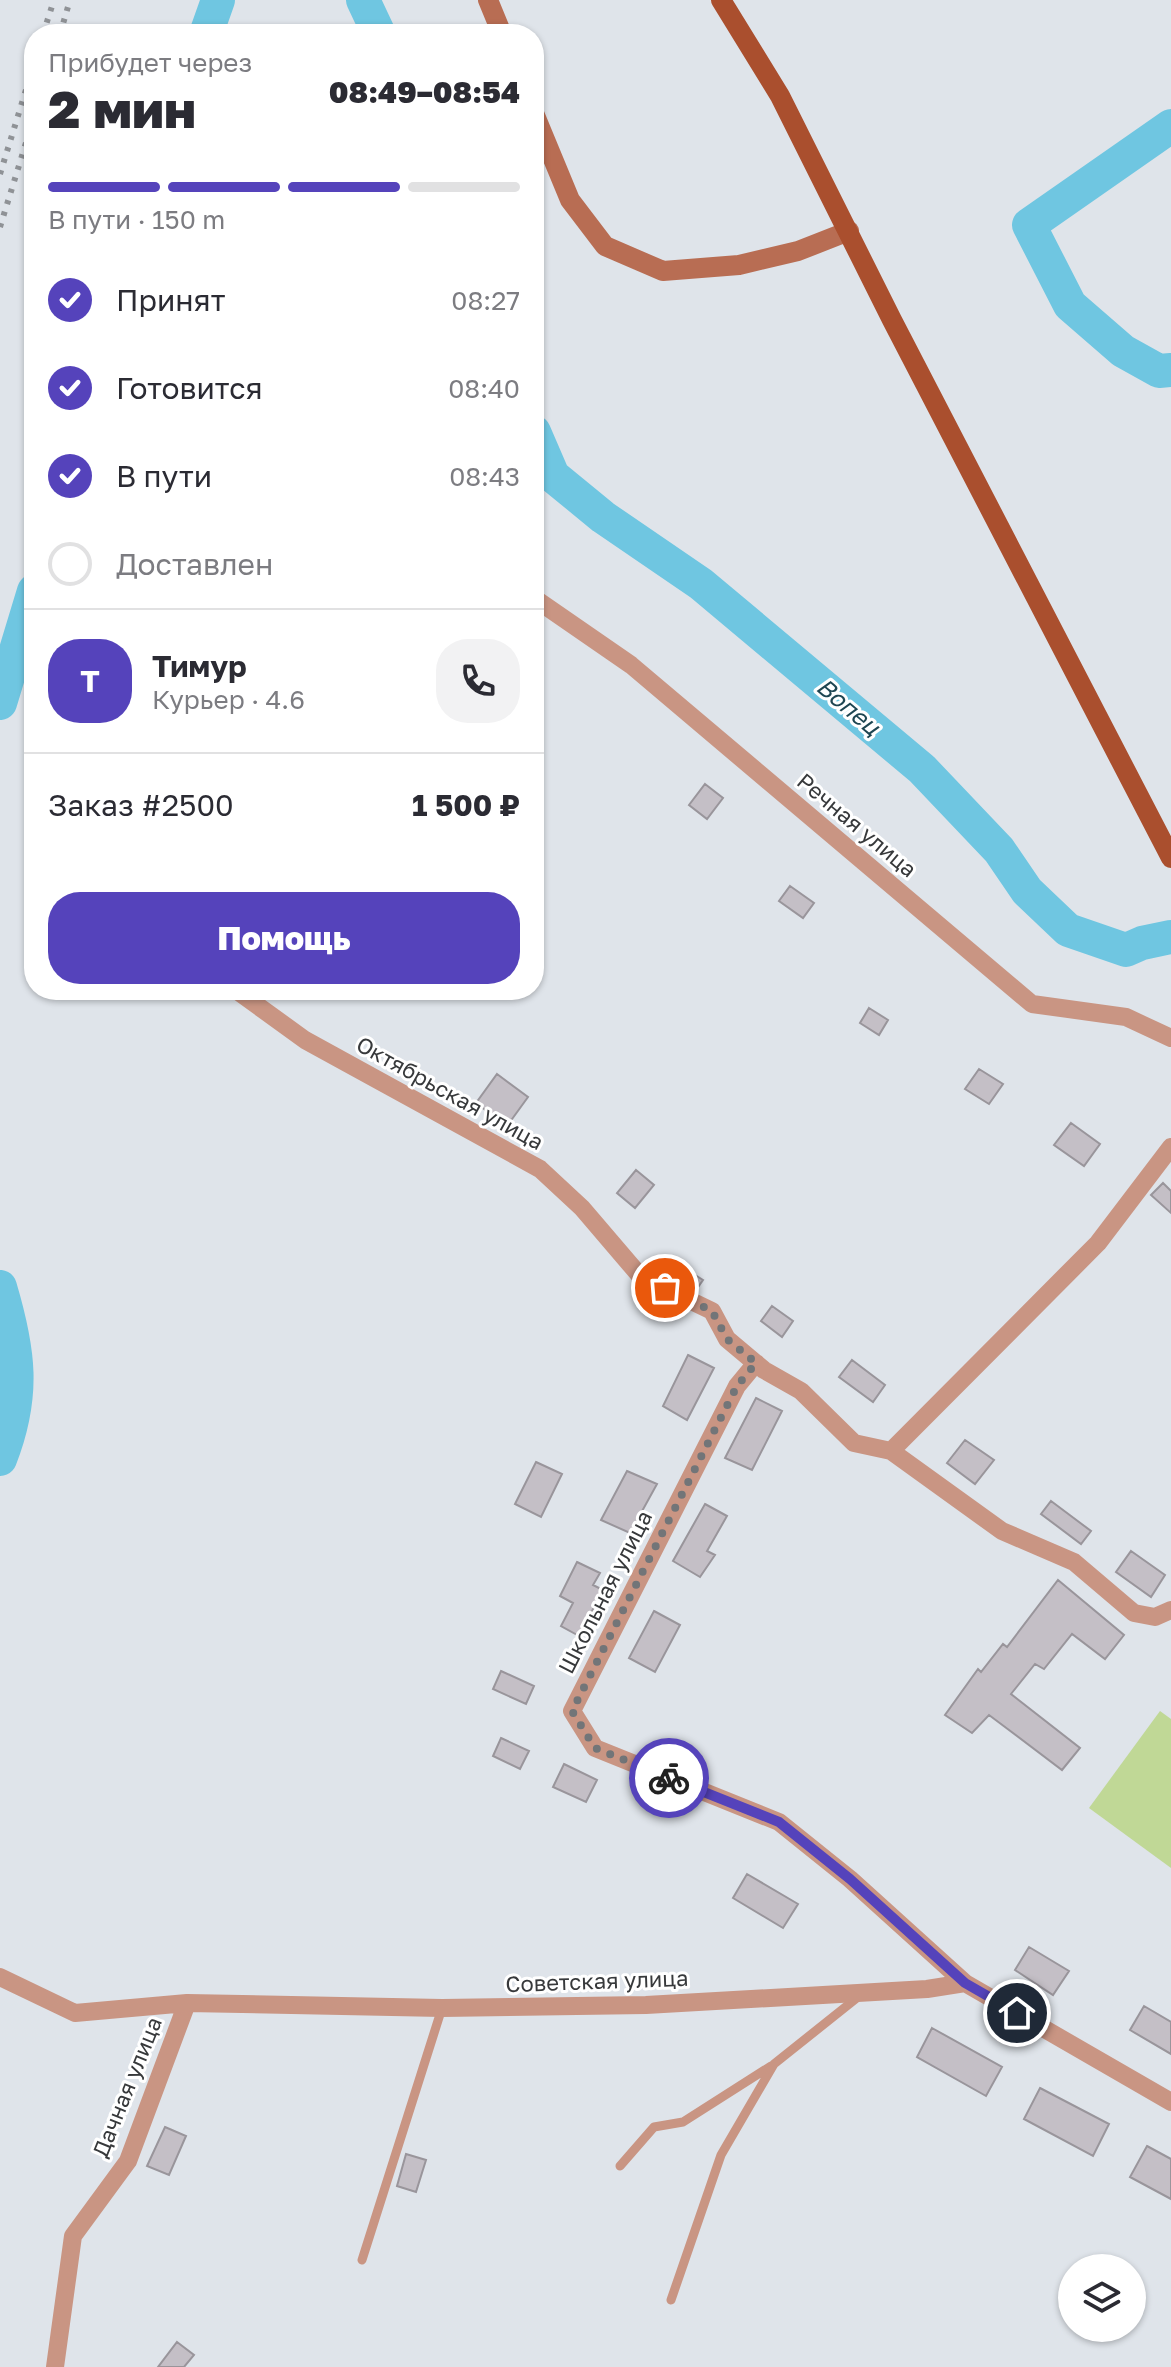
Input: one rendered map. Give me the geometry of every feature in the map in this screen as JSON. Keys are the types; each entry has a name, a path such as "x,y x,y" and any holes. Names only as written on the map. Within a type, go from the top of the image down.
{"main road":[{"path":"721,0 780,96 892,320 1169,855"}],"street":[{"path":"488,0 498,24"},
{"path":"544,137 570,200 605,246 663,271 739,265 798,251 849,231"},
{"name":"Речная улица","path":"544,605 631,665 1032,1004 1126,1017 1171,1038"},
{"name":"Октябрьская улица","path":"250,1000 305,1040 540,1169 582,1208 641,1277 712,1311 727,1339 756,1363 801,1391 854,1443 891,1451 1002,1531 1074,1562 1134,1613 1155,1617 1171,1610"},
{"path":"891,1451 1098,1243 1171,1147"},
{"name":"Школьная улица","path":"756,1363 737,1386 572,1711 595,1748 779,1822 850,1879 965,1983"},
{"name":"Советская улица","path":"0,1977 75,2013 187,2003 442,2008 646,2005 965,1983"},
{"path":"965,1983 1171,2102"},
{"name":"Дачная улица","path":"55,2367 73,2236 128,2161 187,2003"}],"lane":[{"path":"620,2166 654,2127 683,2122 774,2064 864,1992"},
{"path":"362,2260 442,2008"},
{"path":"671,2300 721,2155 774,2064"}],"green space":[{"path":"1160,1711 1171,1719 1171,1868 1089,1808"}],"building":[{"path":"705,784 723,798 707,819 689,805"},
{"path":"790,886 814,903 803,918 779,901"},
{"path":"869,1008 888,1020 879,1035 860,1023"},
{"path":"979,1069 1003,1084 989,1104 965,1089"},
{"path":"497,1074 528,1097 507,1126 476,1103"},
{"path":"1071,1123 1100,1144 1084,1166 1054,1145"},
{"path":"636,1170 654,1185 635,1208 617,1193"},
{"path":"1163,1183 1171,1191 1171,1213 1151,1195"},
{"path":"679,1265 703,1280 696,1290 670,1278"},
{"path":"772,1306 793,1321 782,1337 761,1321"},
{"path":"688,1355 714,1368 687,1420 663,1406"},
{"path":"852,1360 885,1385 873,1402 839,1377"},
{"path":"756,1398 782,1411 752,1470 725,1458"},
{"path":"965,1440 994,1460 975,1484 947,1463"},
{"path":"536,1462 562,1474 541,1517 515,1504"},
{"path":"627,1471 657,1484 630,1533 601,1520"},
{"path":"1051,1501 1091,1531 1081,1544 1041,1514"},
{"path":"705,1504 727,1516 707,1551 715,1555 700,1577 673,1561"},
{"path":"1131,1551 1165,1575 1151,1597 1116,1572"},
{"path":"577,1562 600,1573 593,1585 603,1590 579,1636 561,1626 573,1603 560,1596"},
{"path":"1058,1580 1124,1635 1105,1659 1072,1634 1044,1669 1035,1664 1011,1694 1080,1748 1062,1770 989,1715 972,1733 945,1715 978,1669 981,1672 1003,1644 1007,1647"},
{"path":"654,1611 680,1625 655,1672 629,1658"},
{"path":"501,1671 534,1686 526,1704 493,1689"},
{"path":"501,1738 529,1751 520,1769 493,1756"},
{"path":"564,1764 597,1780 586,1802 553,1787"},
{"path":"747,1874 798,1904 783,1928 733,1898"},
{"path":"1029,1947 1069,1971 1053,1995 1015,1970"},
{"path":"1144,2006 1171,2022 1171,2054 1130,2030"},
{"path":"932,2028 1002,2067 986,2096 917,2057"},
{"path":"1040,2088 1109,2124 1093,2156 1024,2119"},
{"path":"165,2127 186,2136 169,2175 147,2166"},
{"path":"1147,2146 1171,2159 1171,2199 1130,2177"},
{"path":"406,2154 426,2160 416,2192 397,2186"},
{"path":"177,2342 194,2355 184,2367 158,2367"}],"waterway":[{"name":"Вопец","path":"210,24 218,0"},
{"name":"Вопец","path":"363,0 374,24"},
{"name":"Вопец","path":"1171,126 1029,225 1070,305 1123,351 1159,371 1171,370"},
{"name":"Вопец","path":"544,455 553,476 603,517 701,584 922,769 999,850 1027,891 1068,930 1126,950 1171,937"},
{"name":"Вопец","path":"0,703 24,624"},
{"name":"Вопец","path":"0,1287 12,1332 16,1373 13,1414 0,1459"}],"railway":[{"path":"46,24 54,0"},
{"path":"63,24 70,0"},
{"path":"0,174 24,96"},
{"path":"0,227 24,149"}],"way so far":[{"path":"665,1288 712,1311 727,1339 756,1363 737,1386 732,1401 589,1672 572,1711 595,1748 669,1778"}],"route":[{"path":"669,1778 779,1822 850,1879 965,1983 1017,2013"}]}
